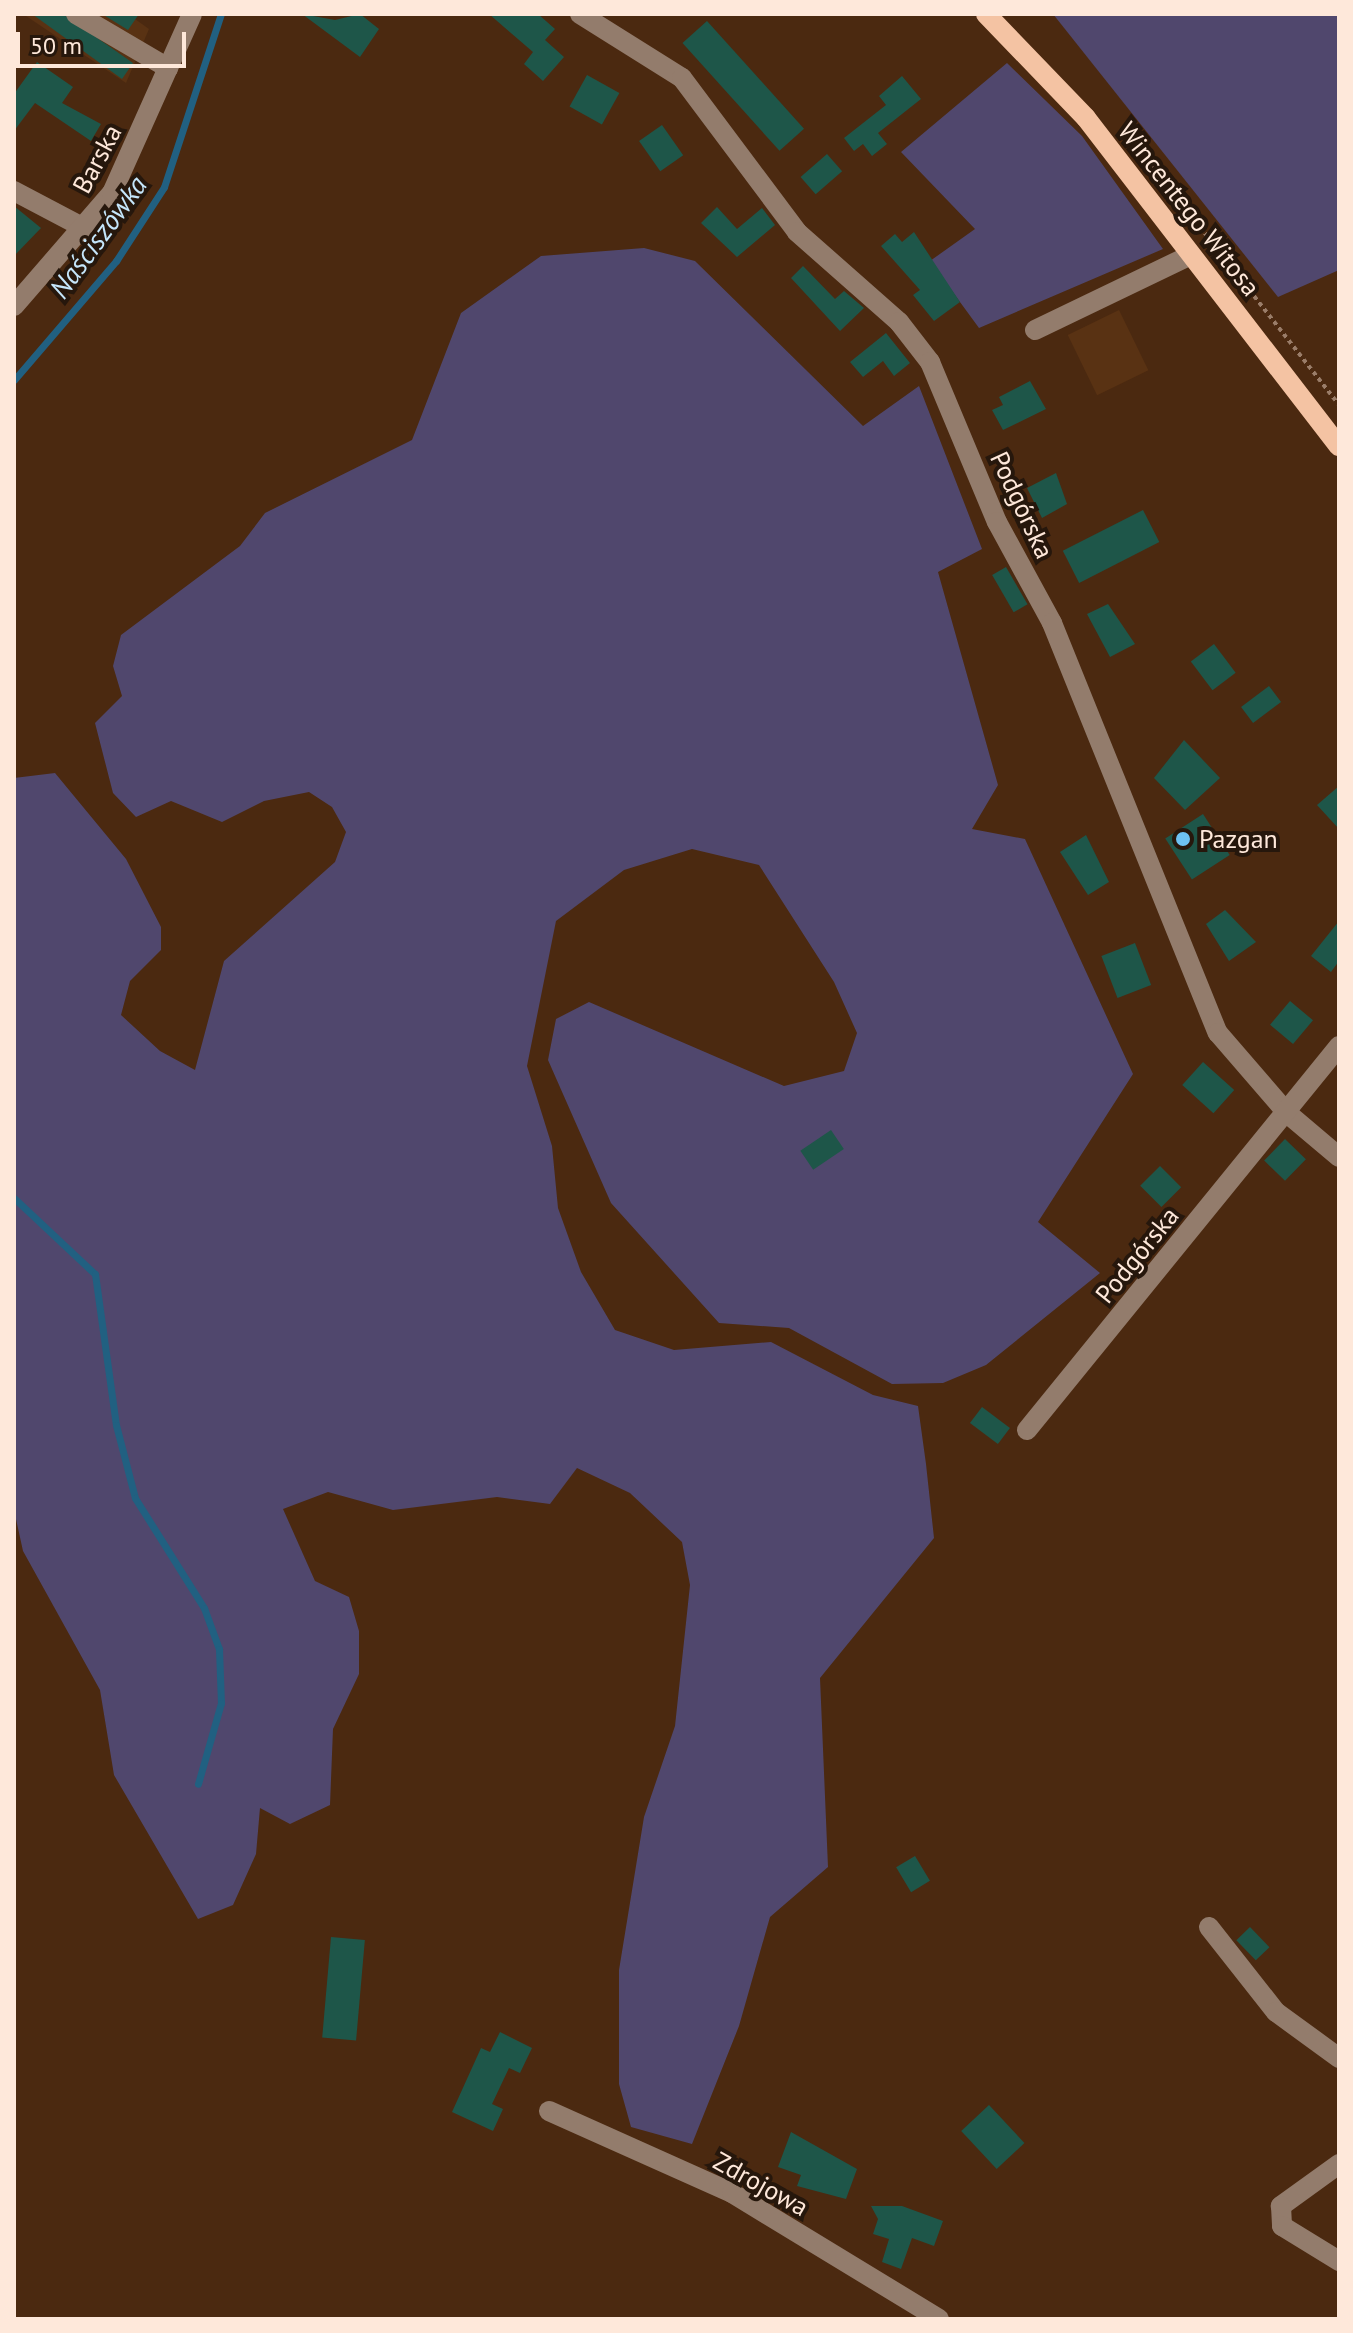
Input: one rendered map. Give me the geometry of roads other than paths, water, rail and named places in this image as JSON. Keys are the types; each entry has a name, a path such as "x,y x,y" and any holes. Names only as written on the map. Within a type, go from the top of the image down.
{"main road":[{"name":"Wincentego Witosa","path":"986,14 1086,118 1339,446"}],"street":[{"path":"76,14 168,68"},
{"name":"Barska","path":"14,306 86,229 135,149 192,14"},
{"name":"Podgórska","path":"580,14 682,78 797,232 899,322 930,362 997,522 1052,623 1218,1033 1287,1113 1339,1157"},
{"path":"14,191 86,229"},
{"path":"1035,330 1191,255"},
{"name":"Podgórska","path":"1027,1430 1339,1046"},
{"path":"1209,1927 1276,2012 1339,2058"},
{"name":"Zdrojowa","path":"549,2111 732,2193 939,2319"},
{"path":"1339,2164 1281,2206 1282,2226 1339,2261"}],"waterway":[{"name":"Naściszówka","path":"14,380 116,261 164,187 221,14"},
{"path":"14,1198 95,1274 116,1425 135,1498 204,1608 219,1649 221,1703 198,1784"}],"place":[{"name":"Pazgan","path":"1183,839"}]}
